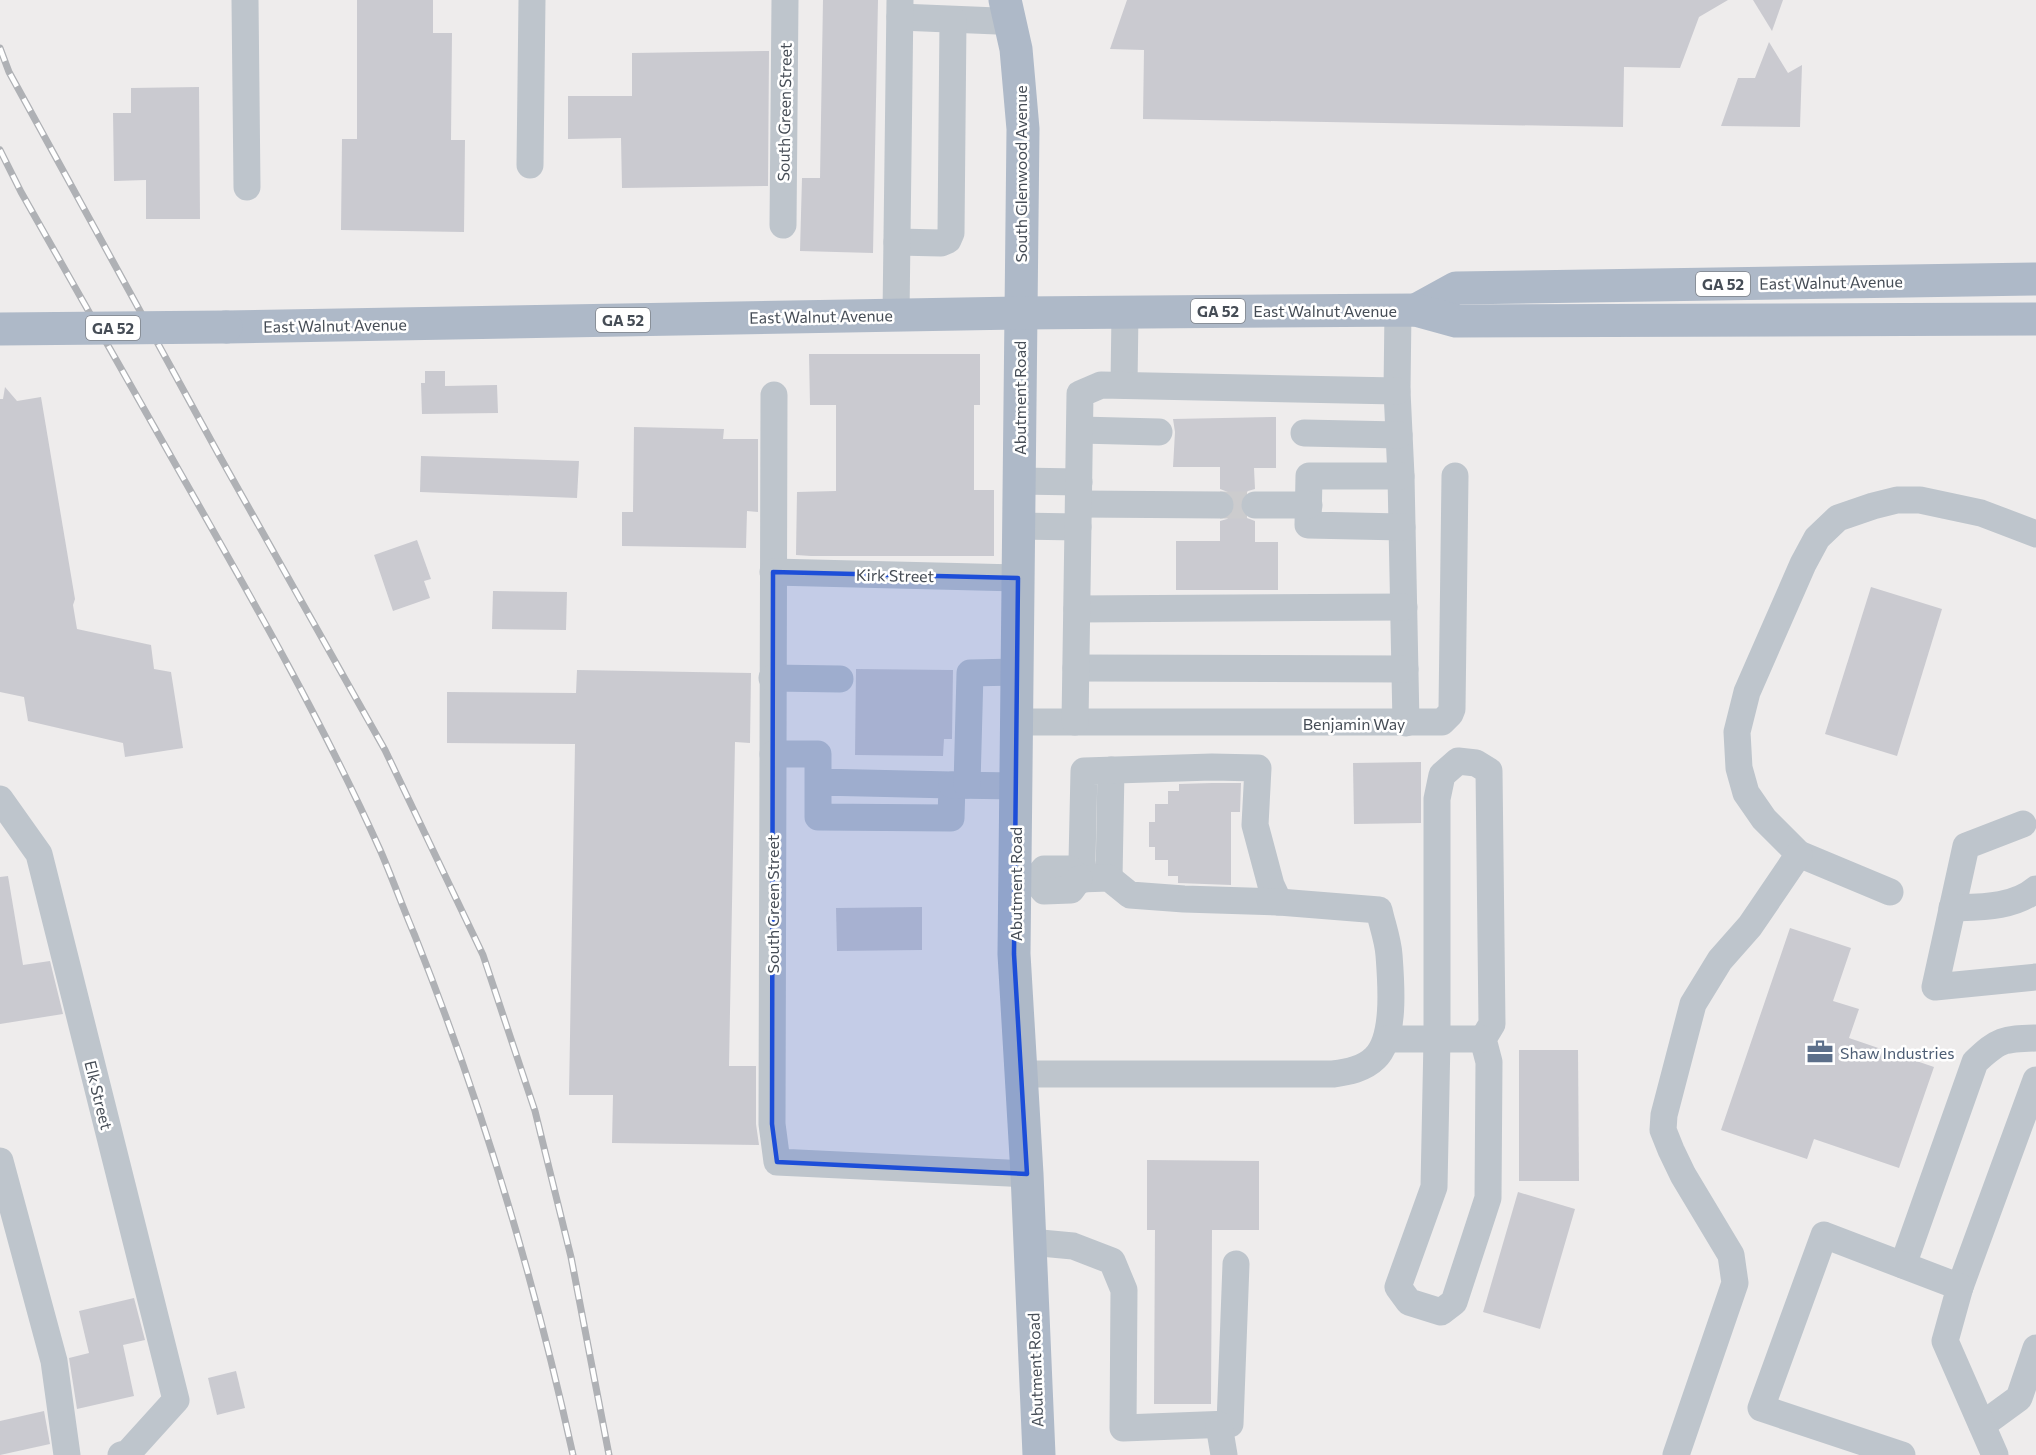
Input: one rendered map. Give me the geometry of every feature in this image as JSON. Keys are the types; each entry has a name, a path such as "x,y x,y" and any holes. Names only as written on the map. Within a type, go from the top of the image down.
{"main road":[{"name":"South Glenwood Avenue","path":"1007,9 1020,81 1023,129 1020,313"},
{"name":"East Walnut Avenue","path":"1407,310 1456,288 2036,279"},
{"name":"East Walnut Avenue","path":"0,329 1020,313 1407,310 1456,321 2036,319"},
{"name":"Abutment Road","path":"1020,313 1016,786 1025,880 1014,954 1027,1174 1039,1455"}],"street":[{"path":"245,0 247,187"},
{"path":"530,165 532,0"},
{"name":"South Green Street","path":"783,225 785,0"},
{"path":"896,315 900,9 953,20 997,21 1007,9"},
{"path":"897,243 941,243 948,240 951,233 953,20"},
{"path":"1406,723 1397,391 1407,310"},
{"path":"1124,385 1125,312"},
{"path":"1075,722 1080,394 1101,385 1397,391"},
{"name":"South Green Street","path":"774,395 772,1124 777,1162 1027,1174"},
{"path":"1080,430 1159,432"},
{"path":"1304,433 1399,435"},
{"path":"1401,476 1309,476 1308,525 1402,527"},
{"name":"Benjamin Way","path":"1016,722 1442,722 1452,709 1455,476"},
{"path":"1018,481 1078,504"},
{"path":"1890,892 1799,854 1764,819 1746,793 1739,768 1737,732 1747,692 1803,564 1817,538 1838,519 1897,500 1920,500 1981,513 2036,534"},
{"path":"1018,526 1078,504 1220,505"},
{"path":"1255,505 1309,505"},
{"name":"Kirk Street","path":"773,572 1018,578"},
{"path":"1077,609 1404,607"},
{"path":"1076,668 1405,669"},
{"path":"773,754 818,754 818,817 951,818 960,785 970,673 1016,672"},
{"path":"772,678 840,679"},
{"path":"1458,762 1476,763 1489,771 1492,1024 1483,1039 1489,1062 1488,1198 1454,1302 1441,1312 1409,1302 1398,1287 1434,1187 1437,1039 1437,799 1442,775 1458,762"},
{"path":"1090,879 1082,861 1084,771 1258,768 1256,825 1271,885 1279,902"},
{"path":"960,785 1016,786"},
{"name":"Elk Street","path":"0,800 39,854 176,1400 128,1453 121,1455"},
{"path":"2022,824 1966,846 1935,987 2036,977"},
{"path":"1676,1455 1735,1283 1731,1255 1683,1175 1671,1150 1663,1130 1664,1115 1693,1004 1720,960 1750,926 1799,854"},
{"path":"1020,1074 1333,1074 1363,1067 1375,1058 1384,1046 1389,1032 1390,1012 1389,953 1379,909 1130,895 1070,869 1044,869 1025,880"},
{"path":"1952,908 1991,907 2029,895 2036,889"},
{"path":"1903,1265 1975,1062 1992,1046 2009,1039 2036,1038"},
{"path":"1386,1039 1483,1039"},
{"path":"1995,1455 1945,1341 1960,1287 2036,1080"},
{"path":"0,1161 54,1361 67,1455"},
{"path":"1902,1455 1761,1408 1824,1234 1960,1287"},
{"path":"1030,1242 1073,1246 1112,1261 1124,1290 1123,1428 1230,1424 1236,1264"},
{"path":"1982,1425 2019,1398 2036,1348"},
{"path":"1219,1425 1224,1455"}],"highlighted area":[{"path":"773,572 1018,578 1014,954 1027,1174 777,1162 772,1124"}],"building":[{"path":"357,0 433,0 433,33 452,33 451,140 465,140 464,232 341,230 342,139 357,139"},
{"path":"823,0 878,0 873,253 800,251 802,178 820,178"},
{"path":"1127,0 1728,0 1699,17 1680,68 1624,67 1623,127 1143,119 1144,50 1110,49"},
{"path":"1753,0 1783,0 1772,31"},
{"path":"1769,42 1788,73 1802,65 1800,127 1721,126 1738,78 1755,78"},
{"path":"769,51 768,186 622,188 621,138 568,139 568,96 632,96 632,53"},
{"path":"199,87 200,219 146,219 146,180 114,181 113,113 131,113 131,88"},
{"path":"809,354 980,354 980,405 974,405 974,490 994,490 994,556 796,555 797,492 836,491 836,405 810,405"},
{"path":"425,371 445,371 445,386 497,385 498,413 422,414 421,383 425,383"},
{"path":"5,387 17,401 41,397 75,599 73,605 77,629 151,645 154,669 171,672 183,748 125,757 123,743 28,721 24,697 0,692 0,399 3,399"},
{"path":"1276,417 1276,468 1254,468 1255,489 1248,491 1242,497 1239,506 1247,518 1255,521 1255,542 1278,542 1278,590 1176,590 1176,541 1220,541 1220,521 1227,519 1233,513 1236,505 1234,498 1228,492 1220,489 1220,467 1173,467 1175,432 1173,419"},
{"path":"634,427 724,429 723,439 758,439 758,512 747,511 746,548 622,546 622,512 633,512"},
{"path":"421,456 579,461 577,498 420,492"},
{"path":"417,540 431,579 424,581 430,598 393,611 374,555"},
{"path":"1871,587 1942,609 1897,756 1825,734"},
{"path":"493,591 567,592 566,630 492,629"},
{"path":"856,669 953,670 952,739 944,739 943,756 855,755"},
{"path":"577,670 751,673 750,743 735,742 729,1066 756,1066 756,1124 759,1145 612,1143 613,1095 569,1095 575,744 447,743 447,692 576,693"},
{"path":"1421,762 1421,823 1354,824 1353,763"},
{"path":"1241,783 1240,812 1231,812 1231,885 1178,883 1178,876 1168,876 1168,860 1155,860 1155,847 1149,847 1149,822 1155,822 1155,804 1168,804 1168,791 1179,791 1179,784"},
{"path":"8,876 23,965 50,961 63,1014 0,1024 0,877"},
{"path":"922,907 922,950 837,951 836,908"},
{"name":"Shaw Industries","path":"1790,928 1851,948 1833,1001 1859,1009 1849,1038 1934,1067 1899,1168 1814,1139 1807,1159 1721,1130"},
{"path":"1519,1050 1578,1050 1579,1181 1519,1181"},
{"path":"1147,1160 1259,1161 1259,1230 1212,1230 1211,1404 1154,1404 1155,1230 1147,1230"},
{"path":"1518,1192 1575,1209 1540,1329 1483,1312"},
{"path":"134,1298 145,1340 123,1345 134,1396 77,1409 69,1358 89,1353 79,1311"},
{"path":"236,1371 245,1408 217,1415 208,1378"},
{"path":"44,1411 50,1444 0,1455 0,1421"}],"tunnel":[{"path":"1220,505 1255,505"}],"railway":[{"path":"0,48 9,72 219,455 385,750 483,955 535,1111 571,1257 609,1455"},
{"path":"0,150 21,192 288,665 381,852 439,999 505,1192 524,1257 573,1455"}],"place":[{"name":"Shaw Industries","path":"1820,1052"}]}
